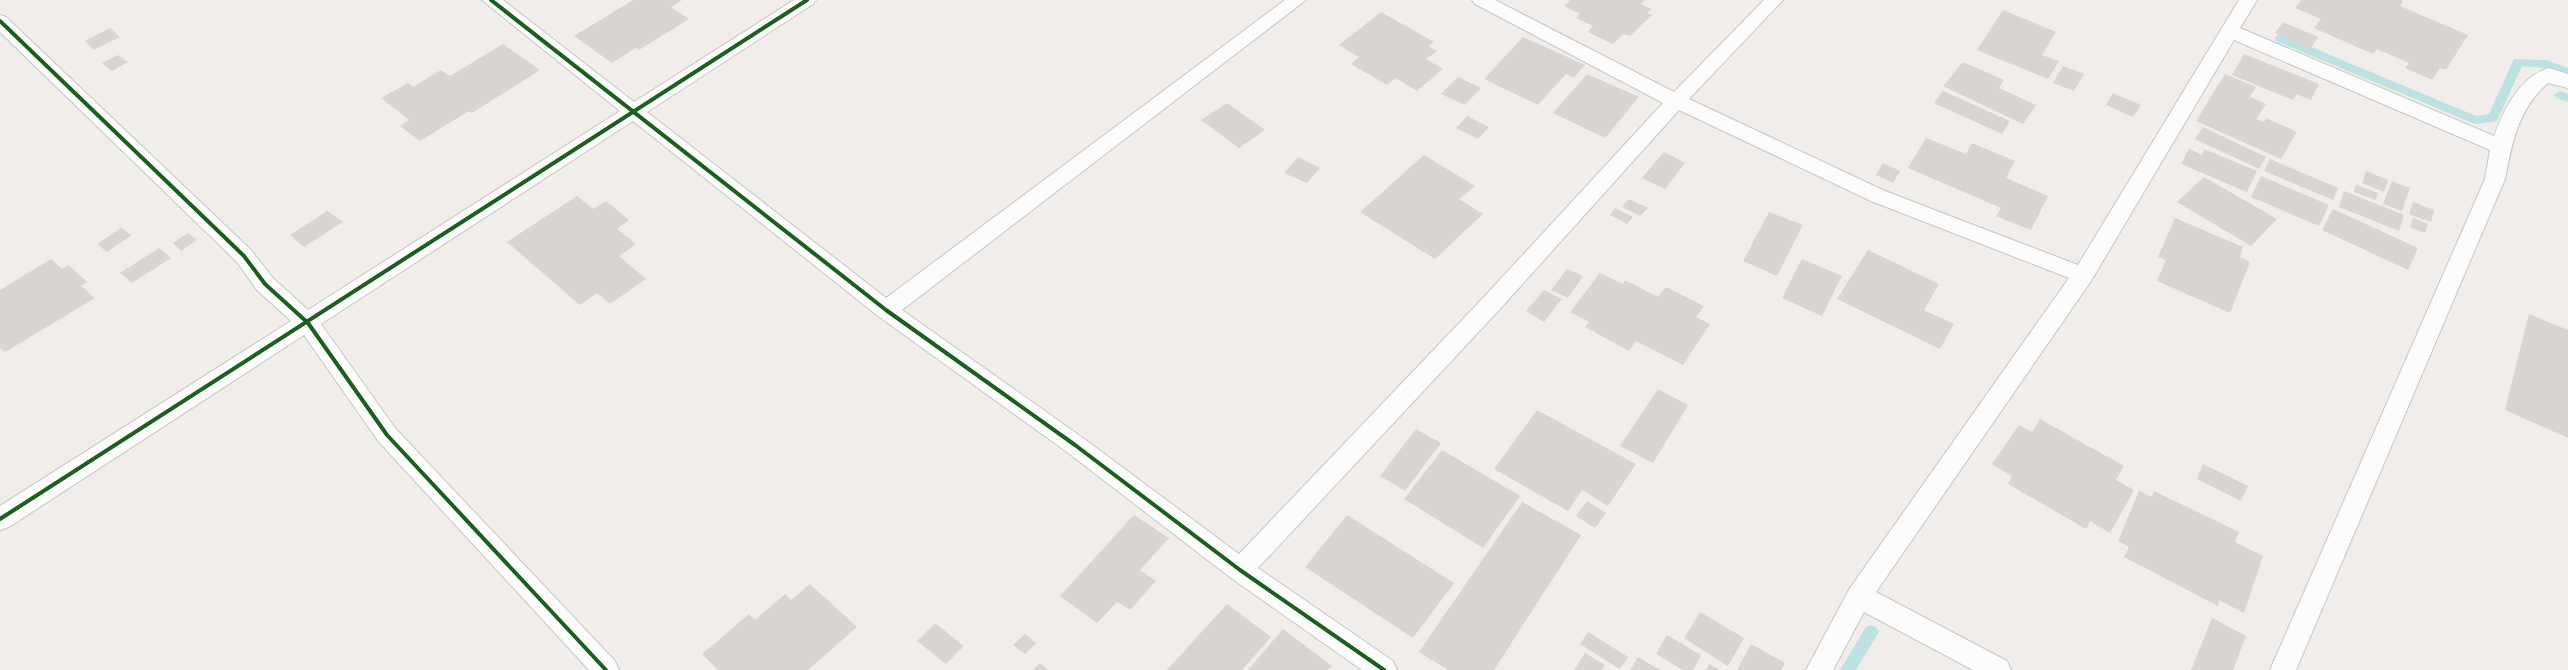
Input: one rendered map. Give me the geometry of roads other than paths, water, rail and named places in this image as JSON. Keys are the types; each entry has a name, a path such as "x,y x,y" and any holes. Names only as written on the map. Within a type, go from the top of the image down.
{"street":[{"path":"492,0 886,310 1075,445 1240,570 1384,670"},
{"path":"0,519 308,323 634,113 682,79 807,0"},
{"path":"886,310 1297,0"},
{"path":"1481,0 1676,101 1878,196 2083,275"},
{"path":"1240,570 1492,303 1676,101 1774,0"},
{"path":"1819,670 1859,596 2083,275 2228,30 2248,0"},
{"path":"0,21 244,256 265,284 308,323 387,435 606,670"},
{"path":"2228,30 2501,147"},
{"path":"2283,670 2494,179 2503,133 2534,81 2549,74 2568,81"},
{"path":"1859,596 1998,670"}],"waterway":[{"path":"2280,38 2475,120 2493,118 2518,62 2546,64 2568,72"},
{"path":"2560,95 2568,98"},
{"path":"1848,670 1871,632"}]}
